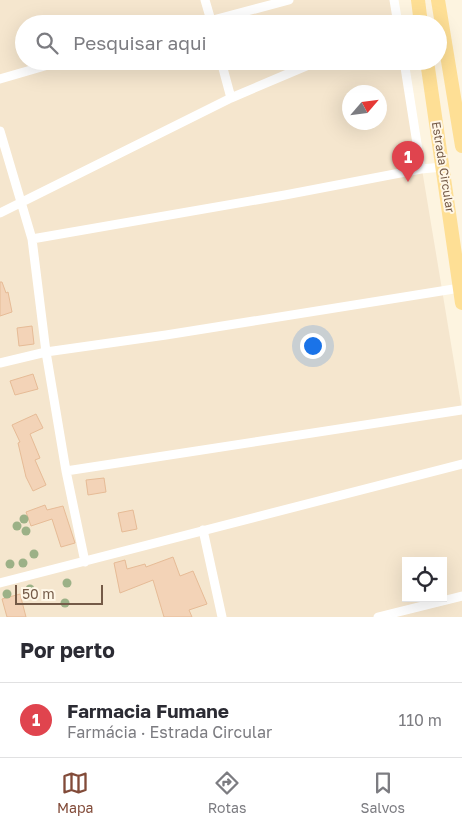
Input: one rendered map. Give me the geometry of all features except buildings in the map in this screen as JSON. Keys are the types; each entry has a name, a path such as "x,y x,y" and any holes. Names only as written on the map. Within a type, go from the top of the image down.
{"main road":[{"path":"418,0 420,15"},
{"name":"Estrada Circular","path":"438,0 440,15"},
{"name":"Estrada Circular","path":"447,55 462,146"},
{"name":"Estrada Circular","path":"427,70 462,303"}],"street":[{"path":"205,0 209,15"},
{"path":"236,15 289,0"},
{"path":"394,0 396,15"},
{"path":"0,79 31,70"},
{"path":"223,70 231,98"},
{"path":"0,213 231,98 297,70"},
{"path":"405,70 421,169"},
{"path":"0,130 32,239 46,352 66,471 85,562"},
{"path":"32,239 285,195 421,169 443,167"},
{"path":"0,364 46,352 166,335 460,288"},
{"path":"66,471 462,410"},
{"path":"0,583 462,464"},
{"path":"203,530 222,617"},
{"path":"378,617 462,596"}],"shaded area":[{"path":"0,0 395,0 397,15 15,15 15,70 405,70 462,410 462,617 0,617"}],"place":[{"name":"Farmacia Fumane","path":"408,182"}]}
